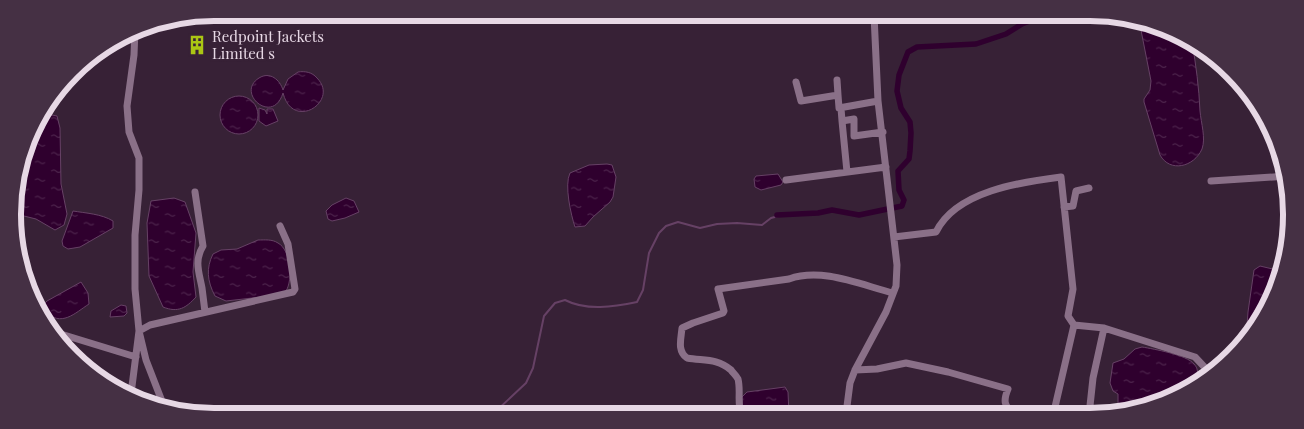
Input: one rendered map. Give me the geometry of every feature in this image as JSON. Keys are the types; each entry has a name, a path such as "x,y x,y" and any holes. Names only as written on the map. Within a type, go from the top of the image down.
{"street":[{"path":"847,408 850,383 855,370 886,312 896,286 897,265 878,101 874,21"},
{"path":"135,39 127,106 129,132 139,158 139,190 135,235 135,289 139,331 146,360 162,400"},
{"path":"837,80 847,172"},
{"path":"796,82 801,101 838,95"},
{"path":"841,108 878,101"},
{"path":"842,121 854,119 854,136 882,132"},
{"path":"786,180 886,167"},
{"path":"894,237 936,232 944,219 963,204 994,189 1061,177 1073,289 1068,316 1069,320 1074,325 1104,328 1195,357 1206,369"},
{"path":"1211,181 1279,177"},
{"path":"1064,207 1073,206 1076,191 1089,188"},
{"path":"195,192 203,246 198,254 197,268 202,286 205,312"},
{"path":"139,331 150,325 183,319 205,312 293,292 295,289 288,244 280,226"},
{"path":"739,408 738,379 735,374 717,361 687,358 683,356 680,350 682,328 723,313 718,289 789,279 798,276 829,276 893,293"},
{"path":"1055,408 1074,325"},
{"path":"1090,408 1093,378 1104,328"},
{"path":"131,389 139,331"},
{"path":"63,335 136,357"},
{"path":"855,370 877,369 906,362 988,382 1008,389 1004,398 1007,408"}],"water":[{"path":"1141,28 1175,41 1193,52 1204,140 1198,155 1188,164 1176,166 1164,161 1160,155 1144,102 1150,90 1151,81"},
{"path":"298,72 313,74 323,87 323,96 312,109 296,110 288,104 283,93 278,102 272,107 258,104 253,98 251,91 253,84 259,78 271,76 280,83 283,90 288,79"},
{"path":"239,96 252,102 258,115 252,128 239,134 226,128 220,115 226,102"},
{"path":"259,108 265,110 267,114 267,109 273,109 278,121 266,126 259,121"},
{"path":"49,116 57,116 60,128 61,184 67,214 64,225 55,230 36,219 21,214 28,164 41,129"},
{"path":"589,165 612,165 616,177 613,197 585,226 575,227 568,192 570,173"},
{"path":"778,174 783,182 781,185 761,190 755,187 754,179 756,176"},
{"path":"174,198 185,202 196,233 193,272 196,297 185,307 173,310 163,307 149,276 147,223 151,201"},
{"path":"346,198 354,201 359,212 332,221 328,219 326,211 332,205"},
{"path":"73,211 109,219 113,221 113,228 80,247 68,249 63,246 62,241"},
{"path":"258,240 276,242 286,252 290,266 290,280 286,291 270,296 226,301 215,296 208,275 209,264 213,254 221,250 237,249"},
{"path":"1260,266 1275,269 1263,300 1247,326 1248,312 1254,270"},
{"path":"81,282 88,293 89,304 73,315 62,319 49,315 45,307 47,301"},
{"path":"121,305 126,306 127,313 124,316 110,317 111,311"},
{"path":"1142,347 1185,358 1195,366 1198,374 1163,393 1140,401 1118,406 1118,394 1113,391 1110,383 1113,363 1124,359 1135,349"},
{"path":"785,387 788,392 789,408 743,408 742,397 747,392"}],"waterway":[{"path":"777,215 818,213 832,210 859,215 902,206 904,200 899,190 898,171 909,159 911,133 910,122 901,108 897,91 899,75 908,52 917,47 976,44 1006,34 1030,21"},
{"path":"499,408 526,383 533,368 544,316 555,303 565,300 582,306 600,307 637,302 643,290 649,253 659,233 666,226 678,222 700,228 717,224 737,223 762,225 771,218 790,213"}],"place":[{"name":"Redpoint Jackets Limited s","path":"197,45"}]}
